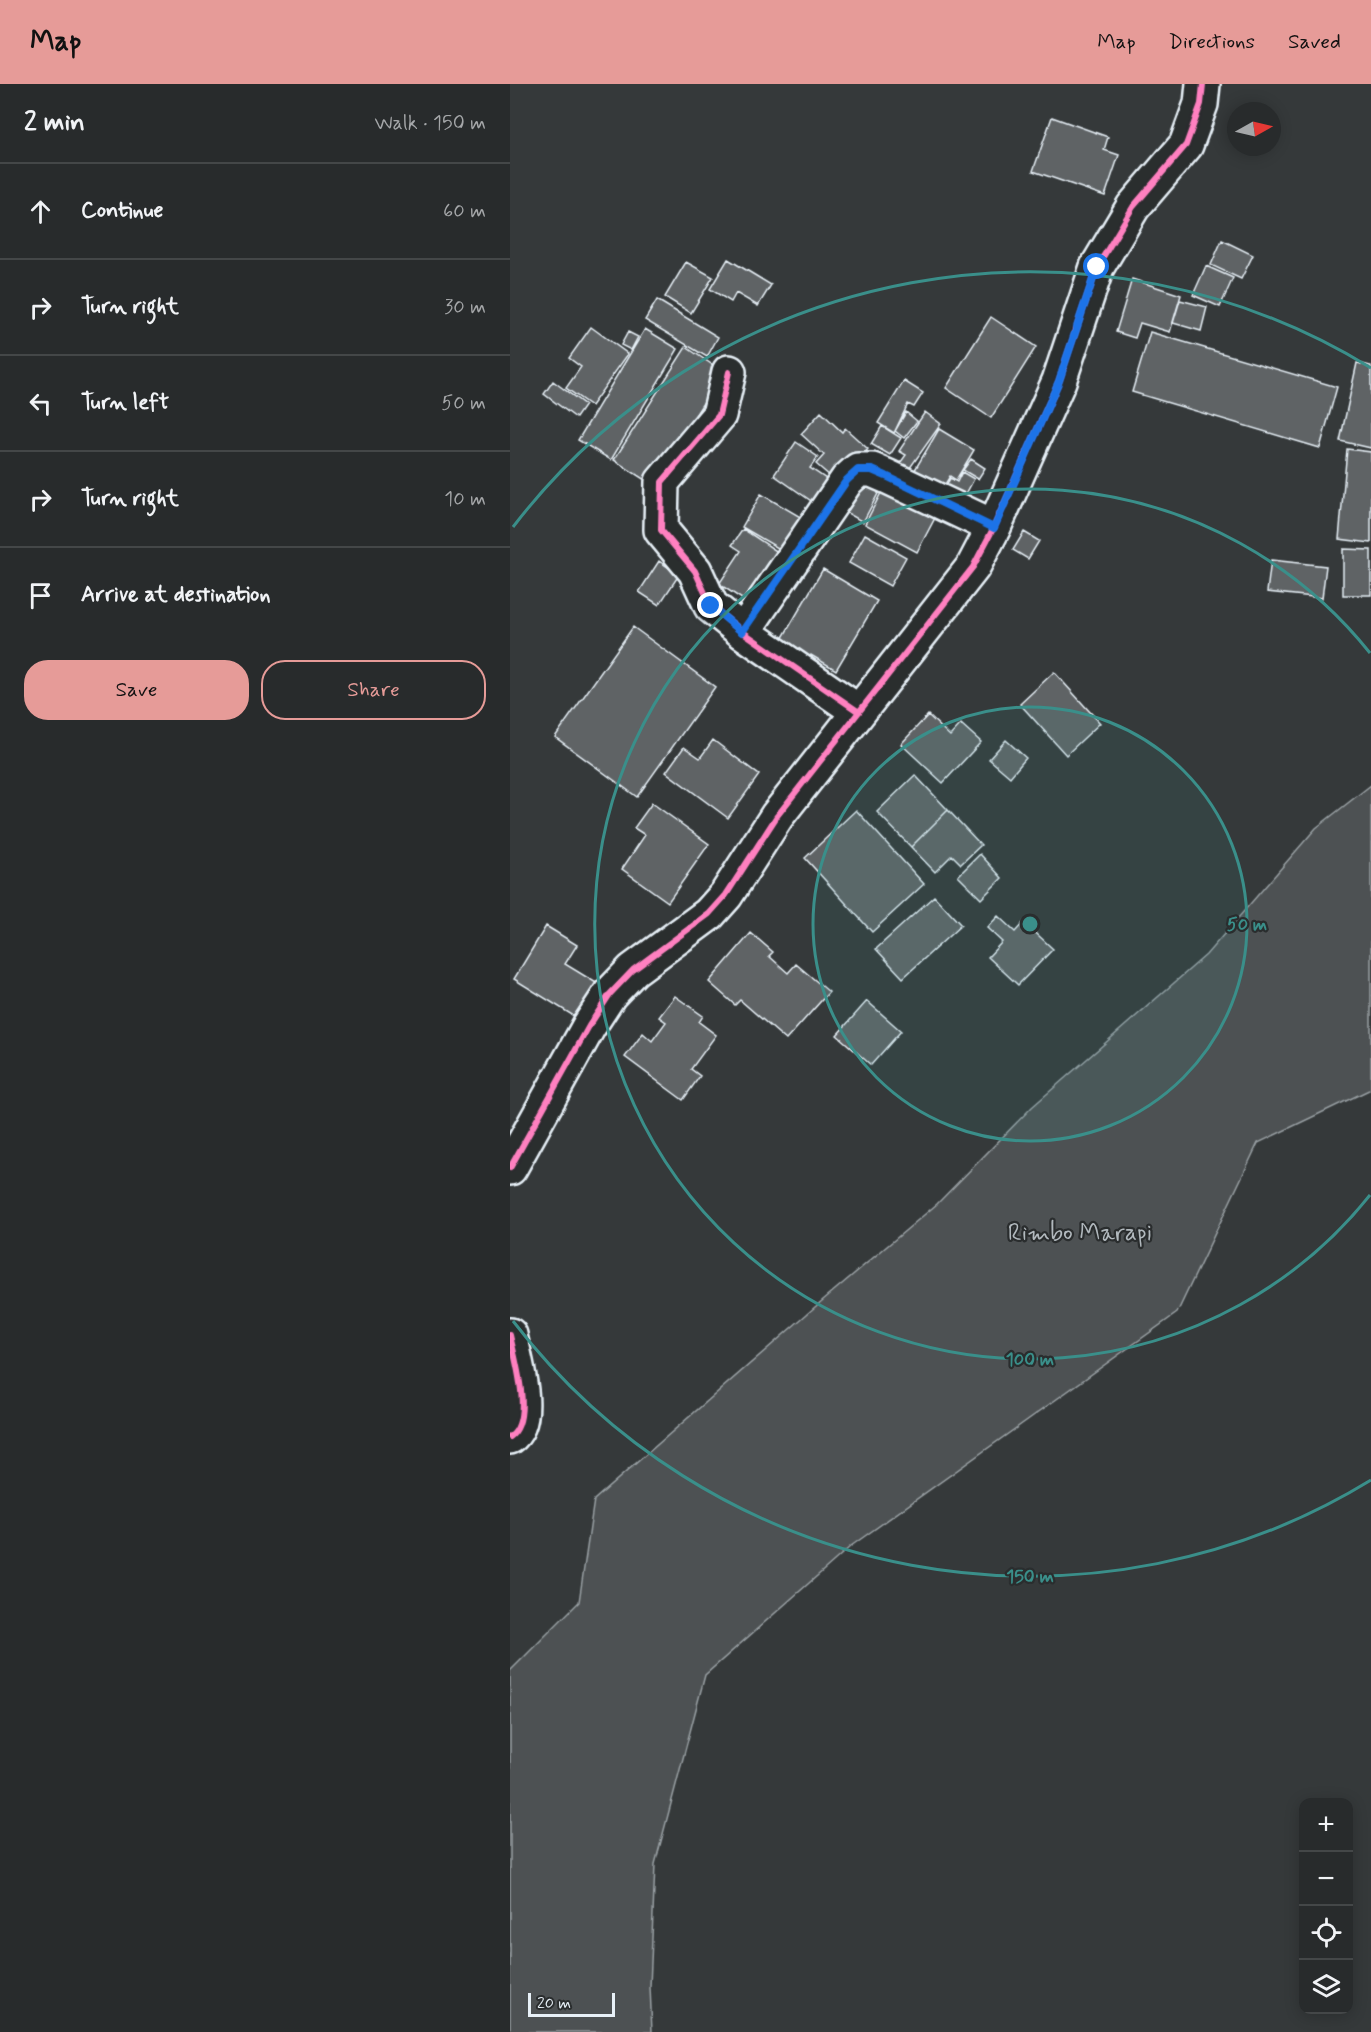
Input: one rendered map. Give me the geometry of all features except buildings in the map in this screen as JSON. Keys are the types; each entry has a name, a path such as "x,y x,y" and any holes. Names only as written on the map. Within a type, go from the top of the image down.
{"street":[{"path":"510,1168 589,1026 610,994 633,970 709,914 726,894 777,816 973,567 994,528 1059,381 1097,267 1133,207 1186,145 1201,104 1203,84"},
{"path":"729,372 719,415 662,482 661,530 695,571 711,606 742,632 859,712"},
{"path":"742,632 847,480 858,470 872,470 994,528"},
{"path":"510,1335 522,1398 522,1418 515,1433 510,1437"}],"green space":[{"name":"Rimbo Marapi","path":"1371,785 1371,1089 1258,1143 1177,1313 851,1546 705,1675 655,1864 650,1987 652,2032 510,2032 510,1671 579,1602 594,1500 823,1300 937,1204 1032,1107 1206,955 1316,828"}],"cycle path":[{"path":"510,1168 589,1026 610,994 633,970 709,914 726,895 777,816 973,567 994,527 1059,381 1097,267 1133,207 1186,145 1201,104 1203,84"},
{"path":"729,372 719,415 662,482 661,530 695,571 711,606 743,632 859,712"},
{"path":"510,1335 519,1374 522,1404 517,1429 510,1437"}],"route":[{"path":"711,606 742,632 847,480 858,470 872,470 994,528 1059,381 1097,267"}]}
